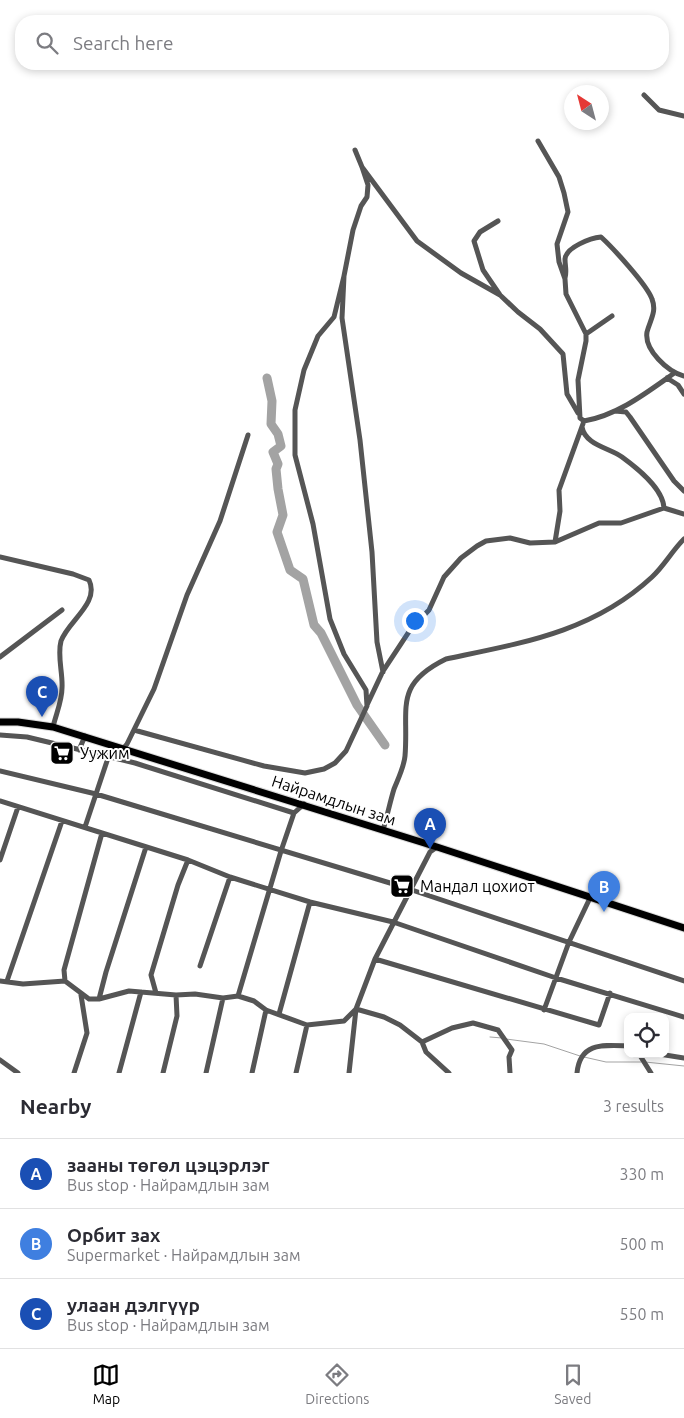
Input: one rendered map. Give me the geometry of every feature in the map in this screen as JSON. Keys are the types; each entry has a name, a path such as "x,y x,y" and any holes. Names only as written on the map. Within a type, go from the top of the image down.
{"main road":[{"name":"Найрамдлын зам","path":"0,722 53,726 437,846 684,928"}],"street":[{"path":"644,95 659,110 684,116"},
{"path":"538,141 560,177 568,212 557,244 565,279 566,294 586,334 578,380 578,413"},
{"path":"355,150 368,185 367,197 361,206 354,230 334,317 318,336 304,370 296,410 294,456 313,524 330,619 344,654 366,690 367,706"},
{"path":"362,167 417,241 461,273 500,295 540,329 562,354 567,394 583,424 585,436 621,456 646,478 663,500 664,508"},
{"path":"498,221 480,232 473,245 483,270 500,295"},
{"path":"565,279 567,270 565,258 568,251 593,238 601,238 617,252 639,280 647,287 653,300 654,309 653,321 647,332 648,343 662,363 673,374 684,376"},
{"path":"344,276 342,318 360,440 372,552 377,642 383,672"},
{"path":"586,334 612,316"},
{"path":"556,542 560,511 559,490 583,424 615,411 673,374"},
{"path":"667,378 678,385 684,394"},
{"path":"615,411 626,412 674,481 684,491"},
{"path":"85,827 108,757 123,749 154,689 187,595 220,521 248,434"},
{"path":"134,730 264,766 304,773 324,769 340,759 346,751 383,672 410,630 429,610 444,577 470,552 486,541 510,538 530,543 556,542 600,523 621,523 664,508 684,514"},
{"path":"383,830 405,758 406,706 410,686 414,681 433,666 446,659 547,637 595,618 653,576 684,539"},
{"path":"0,557 73,574 89,580 92,586 83,610 61,643 62,689 53,726"},
{"path":"0,657 62,610"},
{"path":"0,735 27,737 108,757 294,813"},
{"path":"79,750 85,736"},
{"path":"0,771 96,794 410,890 684,981"},
{"path":"0,801 188,860 230,877 310,902 393,922 556,978 684,1017"},
{"path":"238,996 294,813 304,804"},
{"path":"0,860 18,807"},
{"path":"6,981 62,820"},
{"path":"102,832 64,970 66,981 81,995 89,999 99,999 129,991 176,995 195,994 224,998 238,996 254,1001 266,1010 306,1025 344,1021 356,1009"},
{"path":"349,1073 356,1009 375,959 430,852 437,846"},
{"path":"99,999 146,847"},
{"path":"156,993 151,974 178,885 188,860"},
{"path":"200,966 230,877"},
{"path":"544,1010 569,942 590,898"},
{"path":"279,1014 310,902"},
{"path":"375,959 599,1025 610,994"},
{"path":"0,981 23,984 66,981"},
{"path":"119,1073 141,992"},
{"path":"74,1073 86,1033 81,995"},
{"path":"163,1073 177,1016 176,995"},
{"path":"206,1073 224,998"},
{"path":"356,1009 384,1017 400,1025 422,1042 426,1052 449,1073"},
{"path":"252,1073 266,1010"},
{"path":"422,1042 452,1028 473,1023 498,1030 512,1050 509,1057 510,1073"},
{"path":"296,1073 306,1025"},
{"path":"578,1073 578,1061 589,1049 603,1045 624,1046"},
{"path":"669,1056 684,1058"},
{"path":"642,1058 651,1073"},
{"path":"0,1060 18,1073"}],"waterway":[{"path":"267,378 272,401 271,424 278,434 281,446 273,452 278,464 276,469 283,515 277,532 290,570 303,579 314,625 321,633 357,705 385,745"},
{"path":"490,1037 502,1038"},
{"path":"506,1039 544,1044 580,1056"},
{"path":"584,1057 606,1062 641,1062"},
{"path":"645,1062 684,1066"}],"place":[{"name":"улаан дэлгүүр","path":"42,717"},
{"name":"Уужим","path":"62,753"},
{"name":"зааны төгөл цэцэрлэг","path":"430,849"},
{"name":"Мандал цохиот","path":"402,886"},
{"name":"Орбит зах","path":"604,912"}]}
